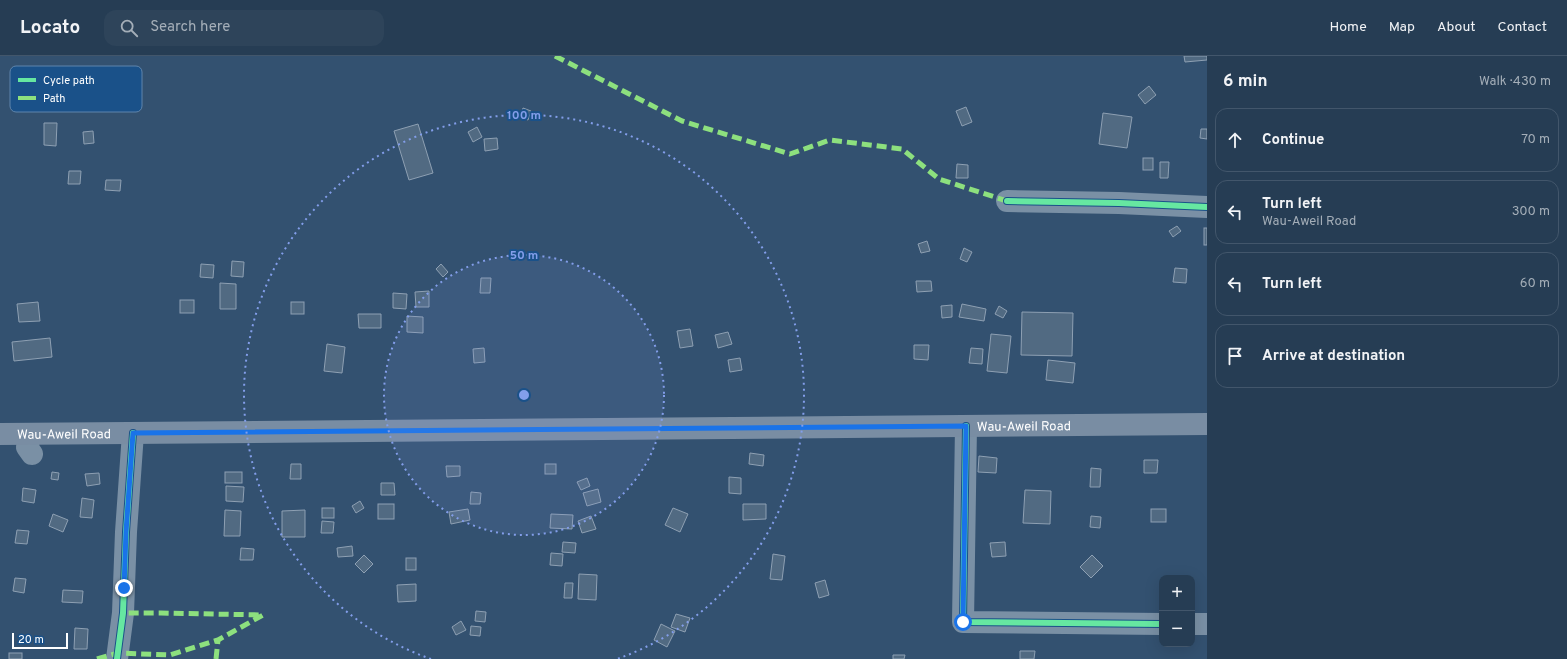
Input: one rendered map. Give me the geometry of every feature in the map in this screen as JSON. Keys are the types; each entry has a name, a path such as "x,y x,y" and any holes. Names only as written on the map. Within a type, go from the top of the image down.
{"main road":[{"name":"Wau-Aweil Road","path":"0,434 32,444 133,433 1207,424"}],"street":[{"path":"1007,201 1119,203 1207,207"},
{"path":"966,426 963,622 1159,624"},
{"path":"117,659 123,613 126,532 133,433"},
{"path":"1195,624 1207,624"}],"building":[{"path":"1184,56 1207,56 1207,60 1185,62"},
{"path":"1149,86 1156,95 1145,104 1138,95"},
{"path":"966,107 972,122 962,126 956,111"},
{"path":"523,108 531,111 528,120 520,117"},
{"path":"1103,113 1132,117 1127,148 1099,144"},
{"path":"44,123 57,123 56,146 44,145"},
{"path":"418,124 433,173 409,180 394,131"},
{"path":"477,127 482,137 473,142 468,132"},
{"path":"1201,129 1207,129 1207,139 1200,138"},
{"path":"93,131 94,143 84,144 83,132"},
{"path":"497,138 498,149 485,151 484,139"},
{"path":"1143,158 1153,158 1153,170 1143,170"},
{"path":"1160,162 1169,162 1168,178 1160,178"},
{"path":"957,164 968,165 968,178 956,178"},
{"path":"69,171 81,171 80,184 68,184"},
{"path":"106,180 121,180 120,191 105,190"},
{"path":"1177,226 1181,231 1173,237 1169,231"},
{"path":"1204,228 1207,228 1207,245 1204,245"},
{"path":"927,241 930,251 921,253 918,244"},
{"path":"964,248 972,252 967,262 960,259"},
{"path":"232,261 244,262 243,277 231,276"},
{"path":"201,264 214,265 213,278 200,277"},
{"path":"441,264 448,272 443,277 436,269"},
{"path":"1175,268 1187,269 1186,283 1173,282"},
{"path":"481,278 491,278 490,293 480,293"},
{"path":"916,281 931,281 932,291 917,292"},
{"path":"220,283 236,284 236,309 220,309"},
{"path":"429,291 429,307 416,307 415,292"},
{"path":"393,293 407,294 406,309 393,308"},
{"path":"180,300 194,300 194,313 180,313"},
{"path":"38,302 40,321 19,322 17,304"},
{"path":"291,302 304,302 304,314 291,314"},
{"path":"962,304 986,309 984,321 959,317"},
{"path":"952,305 952,317 942,318 941,306"},
{"path":"999,306 1007,311 1003,318 995,314"},
{"path":"1022,312 1073,313 1072,356 1021,355"},
{"path":"358,314 381,314 381,328 359,328"},
{"path":"407,316 423,317 423,333 407,332"},
{"path":"690,329 693,346 680,348 677,331"},
{"path":"728,332 732,344 718,348 715,335"},
{"path":"991,334 1011,336 1007,373 987,371"},
{"path":"50,338 52,357 14,361 12,342"},
{"path":"327,344 345,347 342,373 324,371"},
{"path":"914,345 929,345 928,360 914,359"},
{"path":"484,348 485,362 474,363 473,349"},
{"path":"971,348 983,349 982,364 969,363"},
{"path":"740,358 742,370 730,372 728,360"},
{"path":"1048,360 1075,363 1073,383 1046,380"},
{"path":"750,453 764,455 763,466 749,464"},
{"path":"979,456 997,458 996,473 978,472"},
{"path":"1144,460 1158,460 1157,473 1144,473"},
{"path":"291,464 301,464 301,479 290,479"},
{"path":"545,464 556,464 556,474 545,474"},
{"path":"446,466 460,466 460,476 447,477"},
{"path":"1091,468 1101,469 1100,487 1090,487"},
{"path":"52,472 59,473 58,480 51,479"},
{"path":"225,472 242,472 242,483 225,483"},
{"path":"99,473 100,484 87,486 85,474"},
{"path":"729,477 741,478 741,494 729,493"},
{"path":"587,478 590,486 581,490 577,482"},
{"path":"381,483 394,483 395,495 381,495"},
{"path":"226,486 244,487 243,502 226,501"},
{"path":"23,488 36,490 34,503 22,501"},
{"path":"598,489 601,502 587,506 583,493"},
{"path":"1025,490 1051,491 1050,524 1023,523"},
{"path":"471,492 481,493 480,504 470,504"},
{"path":"82,498 94,500 92,518 80,517"},
{"path":"360,501 364,508 356,513 352,506"},
{"path":"378,504 394,504 394,519 378,519"},
{"path":"743,504 766,504 766,519 743,520"},
{"path":"322,508 334,508 334,518 322,518"},
{"path":"673,508 688,514 680,532 665,525"},
{"path":"468,509 470,520 451,524 449,512"},
{"path":"1151,509 1166,509 1166,522 1151,522"},
{"path":"225,510 241,511 240,536 224,536"},
{"path":"305,510 305,537 282,537 282,511"},
{"path":"53,514 68,520 63,532 49,526"},
{"path":"551,514 573,515 572,529 550,528"},
{"path":"591,516 596,529 582,533 578,521"},
{"path":"1091,516 1101,517 1100,528 1090,527"},
{"path":"322,521 334,522 333,533 321,533"},
{"path":"17,530 29,531 27,544 15,543"},
{"path":"563,542 576,543 575,553 562,552"},
{"path":"1005,542 1006,556 992,557 990,543"},
{"path":"352,546 353,556 338,557 337,548"},
{"path":"241,548 254,549 253,560 240,560"},
{"path":"551,553 563,554 562,566 550,565"},
{"path":"773,554 785,556 782,580 770,579"},
{"path":"364,555 373,564 364,573 355,564"},
{"path":"1092,555 1103,566 1091,578 1080,567"},
{"path":"406,558 416,558 416,570 406,570"},
{"path":"579,574 597,575 596,600 578,599"},
{"path":"15,578 26,579 24,593 13,591"},
{"path":"825,580 829,595 819,598 815,583"},
{"path":"565,583 573,583 572,598 564,598"},
{"path":"416,584 416,601 398,602 397,585"},
{"path":"63,590 83,591 82,603 62,602"},
{"path":"476,611 486,612 485,622 475,621"},
{"path":"676,614 690,618 685,632 671,627"},
{"path":"461,621 466,630 456,635 452,627"},
{"path":"661,624 675,631 667,647 654,640"},
{"path":"471,626 481,627 480,636 470,635"},
{"path":"75,628 88,629 87,649 74,649"},
{"path":"1020,651 1035,651 1034,659 1020,659"},
{"path":"9,653 22,653 22,659 9,659"},
{"path":"893,655 905,655 904,659 893,659"}],"marked path":[{"path":"555,56 682,121 790,154 830,140 902,149 939,179 1007,201"},
{"path":"97,659 118,653 170,655 218,640 263,615 123,613"},
{"path":"216,659 218,640"}],"cycle path":[{"path":"1007,201 1119,203 1207,207"},
{"path":"966,426 963,622 1159,624"},
{"path":"117,659 123,613 126,532 133,433"}],"route":[{"path":"124,588 126,532 133,433 966,426 963,622"}]}
